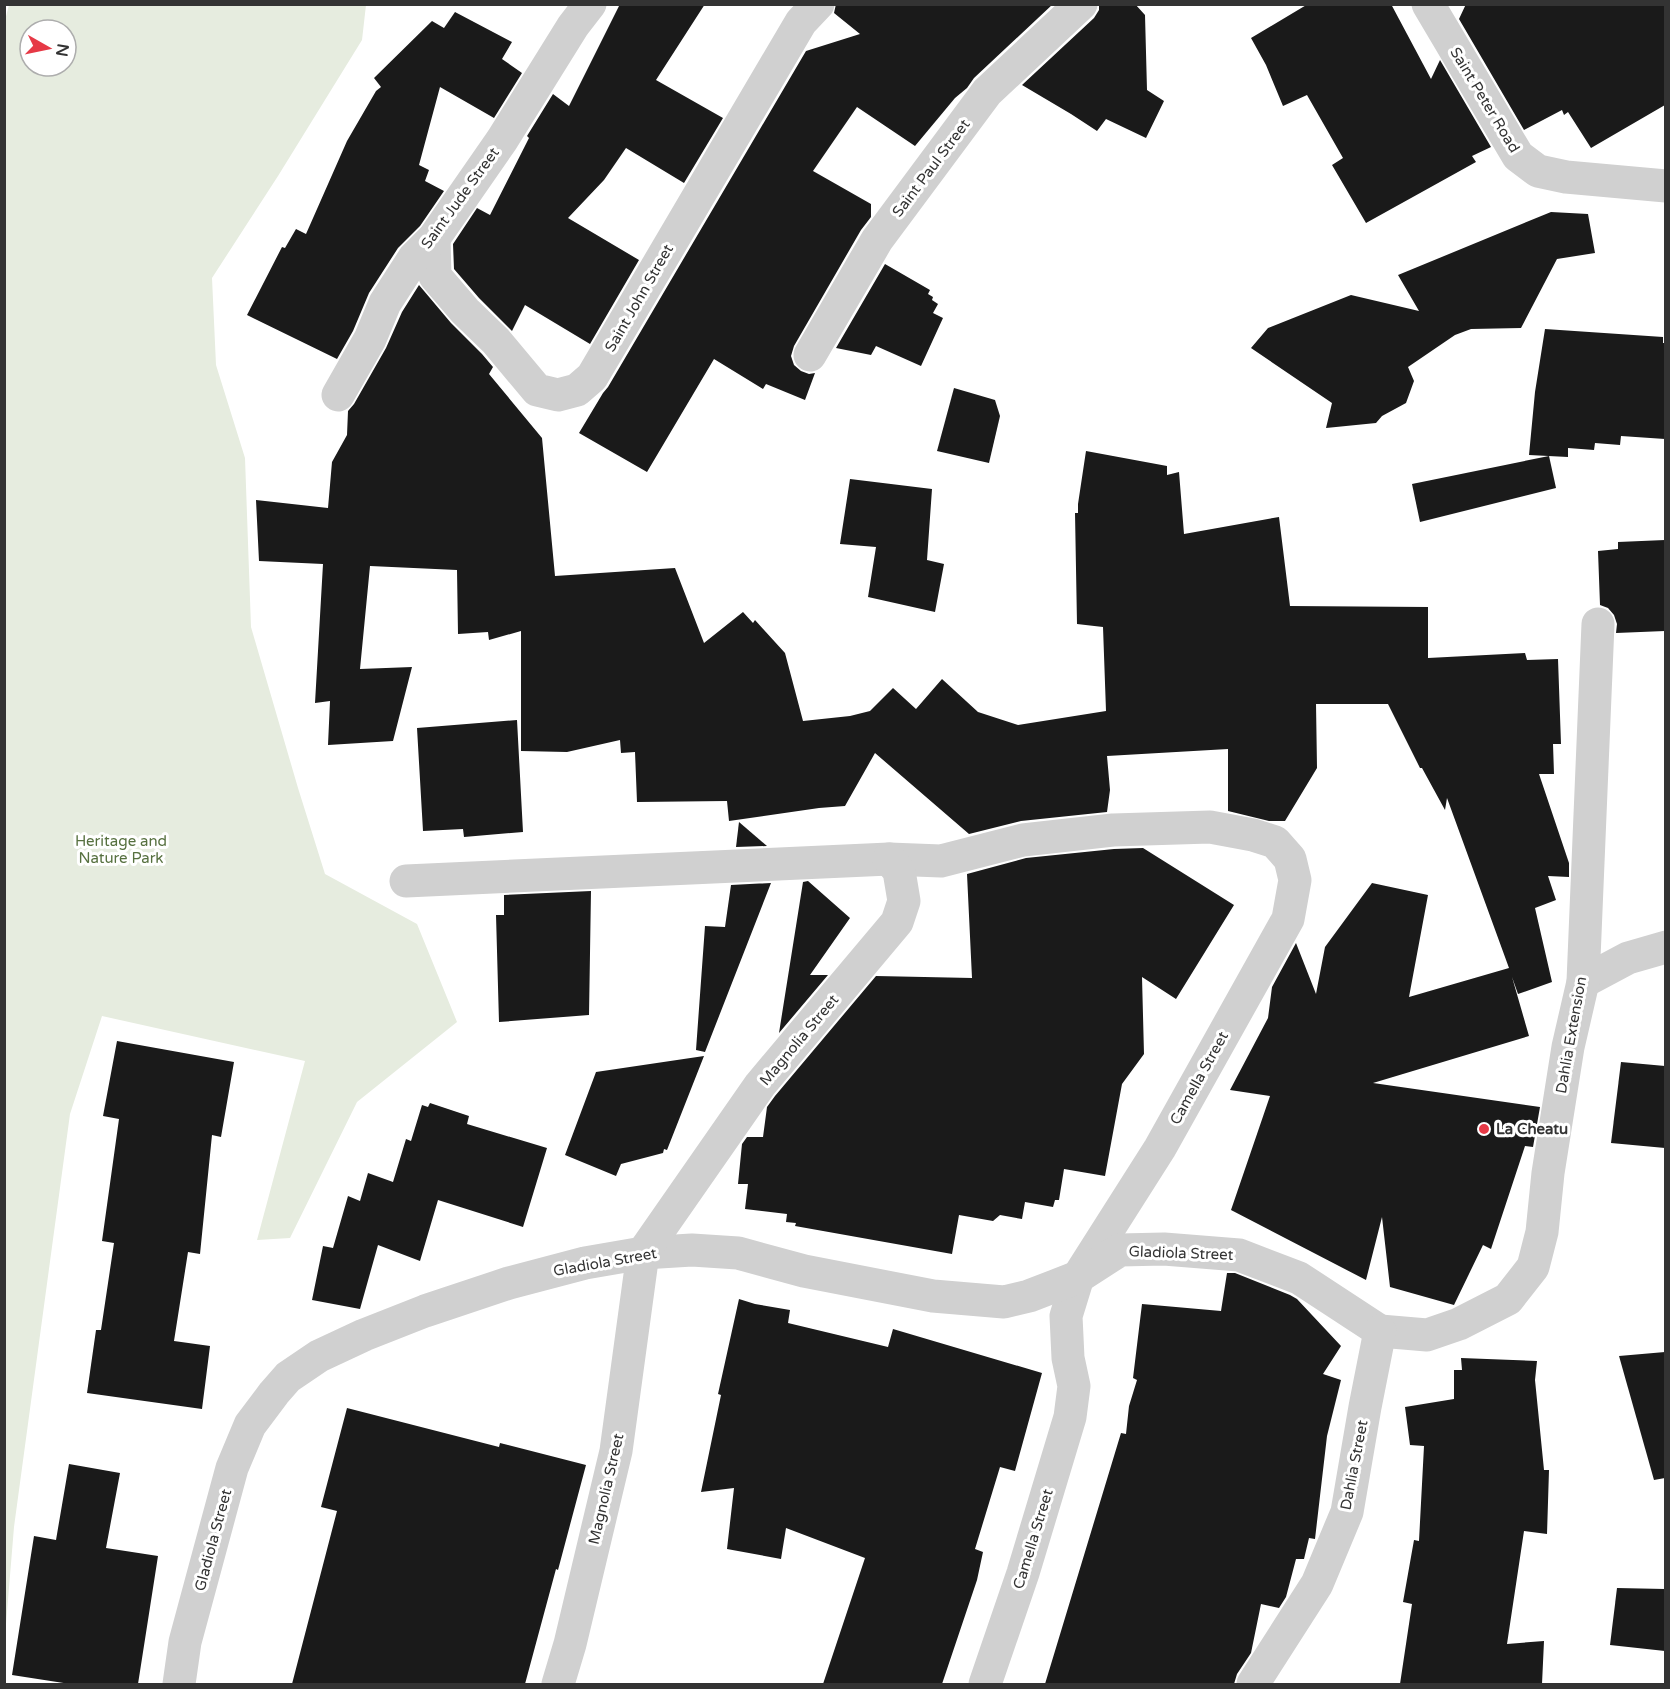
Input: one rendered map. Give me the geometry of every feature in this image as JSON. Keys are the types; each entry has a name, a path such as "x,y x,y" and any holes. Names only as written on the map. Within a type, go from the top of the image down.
{"street":[{"name":"Saint Jude Street","path":"339,395 385,303 414,258 435,238 502,140 573,26 590,4"},
{"name":"Saint John Street","path":"435,238 435,276 465,311 496,341 537,390 558,395 577,390 592,377 801,22 818,4"},
{"name":"Saint Paul Street","path":"810,355 877,240 987,92 1081,4"},
{"name":"Saint Peter Road","path":"1428,4 1518,156 1538,171 1566,177 1665,186"},
{"name":"Dahlia Extension","path":"1380,1331 1427,1335 1459,1324 1508,1299 1533,1267 1542,1232 1548,1173 1568,1047 1583,982 1598,624"},
{"name":"Camella Street","path":"889,859 941,861 1023,840 1113,830 1210,828 1253,835 1275,842 1290,859 1295,880 1288,920 1160,1148 1078,1277 1066,1316 1068,1358 1074,1386 1070,1417 1023,1573 986,1684"},
{"path":"406,881 889,859"},
{"name":"Magnolia Street","path":"558,1684 616,1451 643,1252 760,1085 897,922 904,901 899,871 889,859"},
{"path":"1583,982 1628,958 1665,947"},
{"name":"Gladiola Street","path":"179,1684 185,1642 232,1468 250,1425 274,1393 288,1377 319,1356 425,1311 509,1283 585,1263 643,1252 692,1250 738,1253 804,1271 933,1296 1004,1302 1029,1296 1078,1277 1120,1250 1164,1249 1239,1255 1299,1278 1380,1331"},
{"name":"Dahlia Street","path":"1253,1684 1317,1584 1347,1512 1380,1331"}],"green space":[{"name":"Heritage and Nature Park","path":"9,5 366,5 362,40 212,278 216,365 245,458 251,627 325,874 417,924 457,1022 357,1102 290,1238 257,1240 305,1061 102,1016 70,1114 14,1527 5,1636 4,24"}],"building":[{"path":"620,4 705,4 656,80 723,118 684,183 626,148 604,180 568,218 639,260 590,344 525,305 512,331 454,269 453,244 477,208 490,215 529,138 527,136 553,94 569,106"},
{"path":"836,4 1053,4 974,78 915,146 857,107 813,171 871,204 871,217 861,230 794,346 791,356 794,365 801,371 809,374 815,373 805,400 766,384 763,389 714,359 647,472 579,433 806,51 860,34 834,13"},
{"path":"1099,4 1135,4 1145,15 1147,90 1164,101 1146,138 1106,119 1097,131 1022,85 1094,18 1099,10"},
{"path":"1308,4 1391,4 1431,79 1440,60 1491,147 1472,156 1476,162 1366,223 1332,165 1343,158 1307,95 1283,106 1266,65 1251,38"},
{"path":"1466,4 1665,4 1665,105 1591,148 1568,112 1564,115 1562,110 1524,130 1459,19"},
{"path":"455,12 512,42 502,59 522,73 494,118 440,87 419,165 429,170 425,181 444,191 420,226 398,248 369,293 353,331 337,359 247,315 282,247 285,248 296,229 306,234 347,141 376,91 381,87 374,78 432,21 444,28"},
{"path":"1551,212 1588,214 1595,253 1557,259 1521,328 1471,329 1455,335 1408,367 1414,381 1406,403 1382,416 1376,423 1326,428 1332,403 1251,348 1268,328 1351,295 1419,311 1398,275"},
{"path":"885,264 930,290 928,294 938,304 933,313 943,318 921,366 876,346 871,355 836,348"},
{"path":"419,285 493,367 489,374 542,438 555,576 675,568 704,643 743,612 753,623 755,620 785,653 803,721 850,716 870,711 893,688 916,709 942,679 978,712 1018,725 1106,711 1103,627 1077,624 1075,513 1078,513 1086,451 1167,466 1167,475 1179,472 1184,534 1279,517 1290,606 1428,607 1428,658 1525,653 1527,660 1558,659 1561,744 1553,744 1554,774 1539,774 1569,863 1569,877 1548,876 1556,900 1535,908 1552,982 1518,994 1512,977 1529,1036 1373,1083 1540,1107 1533,1147 1525,1146 1491,1249 1483,1245 1454,1305 1390,1287 1382,1217 1366,1280 1231,1210 1270,1096 1230,1090 1268,1018 1272,987 1296,943 1316,994 1325,947 1372,883 1428,895 1409,997 1509,968 1447,798 1445,810 1420,768 1388,704 1316,704 1317,768 1285,821 1269,821 1228,811 1228,749 1107,756 1110,790 1107,812 1021,821 969,834 875,753 845,806 729,821 727,801 637,802 635,752 621,753 620,740 567,752 521,751 521,631 489,640 488,632 458,634 457,570 370,566 360,669 412,667 393,741 328,745 330,701 315,703 323,564 259,561 256,500 328,508 332,462 347,435 348,411 386,348 402,312"},
{"path":"1545,329 1663,337 1663,343 1665,343 1665,439 1621,436 1620,445 1595,443 1594,450 1568,448 1568,457 1529,455 1535,392"},
{"path":"954,388 995,400 1000,416 989,463 937,451"},
{"path":"1549,456 1556,488 1420,522 1412,484"},
{"path":"850,479 932,489 927,560 944,564 935,612 868,597 876,547 840,544"},
{"path":"1665,540 1665,631 1616,633 1617,624 1614,615 1608,608 1600,605 1598,551 1618,549 1618,542"},
{"path":"517,720 523,832 464,837 463,829 423,831 417,728"},
{"path":"739,822 767,846 736,847"},
{"path":"1143,848 1234,905 1176,999 1142,977 1144,1054 1122,1084 1105,1176 1064,1169 1059,1200 1055,1200 1053,1207 1025,1202 1022,1219 1000,1215 993,1221 959,1215 952,1254 795,1226 796,1223 786,1222 787,1214 745,1209 748,1184 738,1184 742,1144 747,1137 763,1137 767,1107 876,976 972,978 967,874 1026,858"},
{"path":"808,881 850,918 810,975 828,975 779,1033 803,882"},
{"path":"771,883 705,1052 696,1050 705,926 725,927 731,885"},
{"path":"591,891 589,1015 499,1022 496,915 504,915 504,895"},
{"path":"117,1041 234,1062 221,1137 212,1135 200,1254 188,1252 174,1341 210,1346 202,1409 87,1393 96,1330 101,1330 114,1243 102,1241 119,1119 103,1116"},
{"path":"704,1056 667,1150 664,1149 663,1153 621,1164 616,1176 565,1155 596,1072"},
{"path":"1621,1062 1665,1066 1665,1148 1611,1143"},
{"path":"430,1103 469,1116 467,1124 547,1148 523,1227 438,1200 420,1261 378,1245 360,1309 312,1300 323,1246 333,1248 348,1196 360,1201 368,1173 393,1182 406,1139 411,1141 422,1105 428,1107"},
{"path":"1227,1273 1235,1273 1297,1299 1341,1346 1323,1374 1341,1380 1327,1436 1315,1539 1309,1538 1304,1559 1296,1559 1286,1597 1279,1608 1261,1604 1251,1653 1237,1674 1234,1684 1045,1684 1121,1433 1126,1434 1129,1406 1137,1380 1133,1378 1142,1304 1221,1311"},
{"path":"739,1299 790,1310 788,1323 888,1347 893,1329 1042,1373 1015,1471 1000,1467 975,1549 983,1552 977,1580 942,1684 823,1684 865,1558 786,1528 781,1559 727,1549 734,1488 701,1492 721,1395 718,1394"},
{"path":"1665,1352 1665,1478 1654,1480 1619,1356"},
{"path":"1461,1358 1537,1361 1535,1380 1544,1470 1549,1470 1547,1534 1524,1531 1507,1644 1544,1641 1542,1684 1400,1684 1412,1604 1403,1602 1414,1540 1419,1541 1424,1446 1410,1445 1405,1407 1454,1399 1454,1370 1462,1370"},
{"path":"347,1408 499,1447 500,1443 586,1465 525,1684 292,1684 337,1511 321,1507"},
{"path":"69,1464 120,1473 106,1548 158,1556 138,1684 70,1684 12,1675 34,1536 56,1540"},
{"path":"1617,1588 1665,1589 1665,1651 1610,1645"}],"place":[{"name":"La Cheatu","path":"1484,1129"}]}
